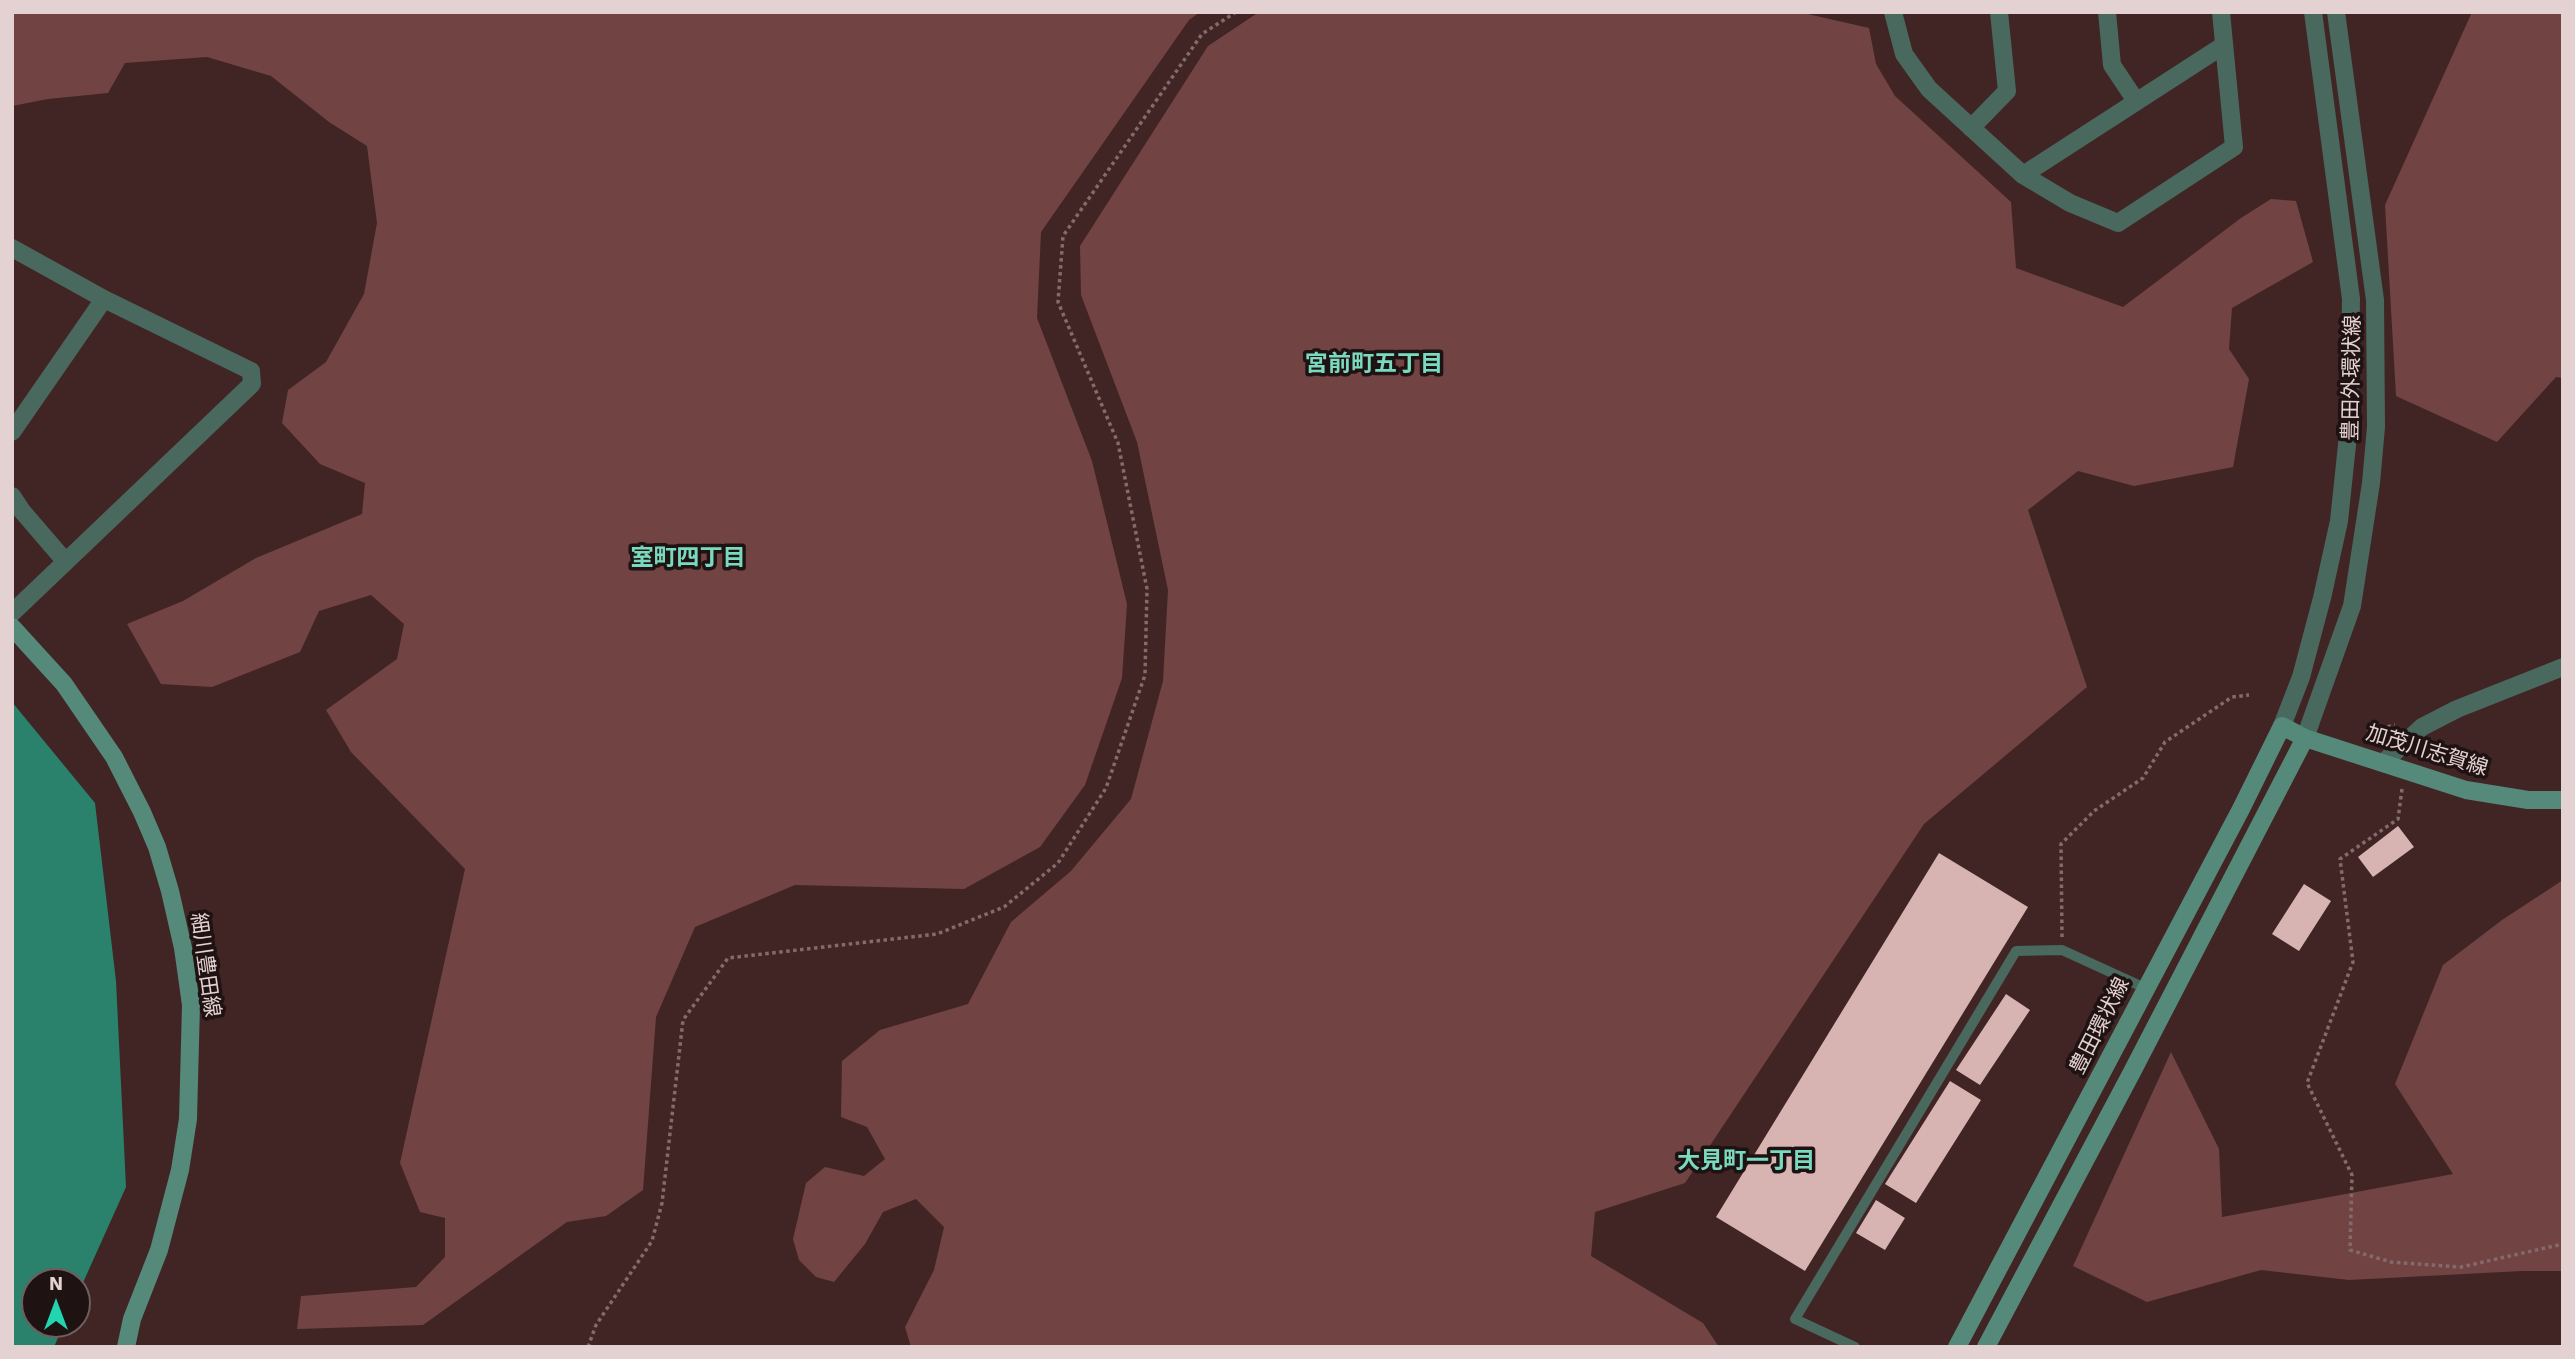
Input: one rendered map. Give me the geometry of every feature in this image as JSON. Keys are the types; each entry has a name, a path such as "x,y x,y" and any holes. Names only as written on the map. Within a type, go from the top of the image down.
{"main road":[{"name":"細川豊田線","path":"12,627 64,684 114,757 142,811 157,848 183,948 191,1005 188,1119 180,1170 159,1250 132,1320 126,1347"},
{"name":"加茂川志賀線","path":"2282,726 2305,738 2466,790 2528,800 2563,800"},
{"name":"豊田環状線","path":"1957,1347 2241,809 2282,726"},
{"path":"1986,1347 2305,738"}],"street":[{"path":"1893,12 1904,54 1928,89 2022,175 2070,203 2118,223 2234,147 2221,12"},
{"path":"1971,128 2007,91 1999,12"},
{"path":"2107,12 2112,65 2136,101"},
{"name":"豊田外環状線","path":"2282,726 2301,677 2322,598 2339,521 2349,426 2351,299 2313,12"},
{"name":"豊田外環状線","path":"2305,738 2352,606 2365,525 2376,426 2375,300 2336,12"},
{"path":"2022,175 2224,45"},
{"path":"12,248 104,299 251,371 252,384 12,613"},
{"path":"12,432 104,299"},
{"path":"12,496 65,561"},
{"path":"2383,763 2422,727 2457,709 2563,667"}],"lane":[{"path":"1856,1347 1796,1319 2016,951 2062,950 2145,988"}],"path":[{"path":"588,1347 596,1325 652,1241 662,1203 683,1020 728,958 937,934 1004,907 1059,863 1107,788 1145,675 1147,589 1118,443 1058,302 1063,236 1202,34 1236,12"},
{"path":"2062,950 2061,844 2094,811 2143,778 2165,742 2232,698 2249,695"},
{"path":"2404,771 2398,819 2340,859 2353,962 2307,1083 2352,1175 2350,1250 2391,1262 2461,1267 2563,1244"}],"shaded area":[{"path":"12,12 1200,12 1189,20 1041,232 1037,318 1092,461 1127,604 1122,678 1085,785 1040,847 964,889 795,885 695,927 656,1017 643,1190 606,1216 567,1222 423,1325 297,1329 301,1296 416,1287 445,1257 445,1218 420,1212 400,1163 465,869 351,752 326,710 397,659 404,624 371,595 319,611 300,652 212,687 161,684 127,624 183,601 256,558 362,514 365,483 320,464 282,423 288,390 326,362 364,294 377,223 367,146 329,122 271,76 207,57 125,63 108,93 48,99 12,106"},
{"path":"1259,12 1799,12 1869,28 1876,64 1895,96 2011,202 2016,268 2123,307 2241,218 2271,199 2296,201 2313,262 2232,308 2229,349 2249,379 2233,467 2134,486 2078,471 2028,510 2087,687 1924,824 1685,1183 1595,1212 1591,1256 1703,1323 1719,1347 911,1347 905,1327 934,1270 944,1227 916,1199 883,1212 865,1244 834,1282 816,1277 799,1260 793,1239 806,1183 825,1167 864,1176 885,1159 867,1127 841,1117 842,1061 880,1030 968,1004 1011,922 1071,871 1131,799 1163,681 1168,590 1137,442 1081,295 1080,246 1208,46"},
{"path":"2472,12 2563,12 2563,378 2556,377 2497,442 2396,396 2385,205"},
{"path":"12,702 95,803 116,981 126,1187 90,1268 21,1268 21,1338 58,1338 54,1347 12,1347"},
{"path":"2563,880 2563,1271 2349,1280 2261,1270 2147,1302 2073,1266 2171,1052 2219,1149 2222,1217 2453,1174 2395,1084 2443,965 2502,920"}],"building":[{"path":"2398,826 2414,847 2373,877 2358,857"},
{"path":"1939,853 2028,907 1805,1271 1716,1217"},
{"path":"2304,884 2331,901 2299,951 2272,934"},
{"path":"2006,994 2030,1010 1980,1085 1956,1070"},
{"path":"1950,1081 1981,1100 1916,1203 1885,1184"},
{"path":"1876,1200 1905,1218 1885,1250 1856,1233"}],"district":[{"name":"宮前町五丁目","path":"1374,364"},
{"name":"室町四丁目","path":"688,558"},
{"name":"大見町一丁目","path":"1746,1161"}]}
